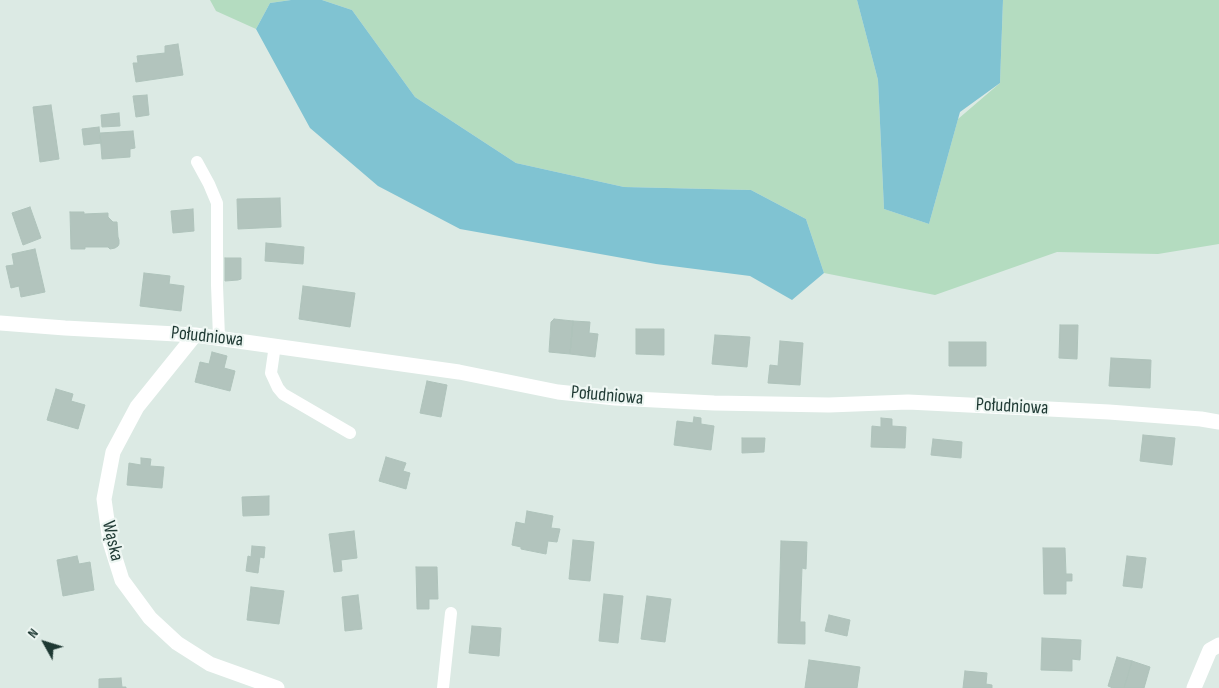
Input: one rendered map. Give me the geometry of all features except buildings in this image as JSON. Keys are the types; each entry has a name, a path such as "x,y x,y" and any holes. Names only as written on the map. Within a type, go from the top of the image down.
{"street":[{"name":"Południowa","path":"0,322 65,328 195,334 459,372 558,392 615,398 714,403 829,405 908,402 1109,412 1219,422"},
{"name":"Wąska","path":"195,334 137,407 113,452 104,499 110,542 122,580 150,618 177,643 210,664 277,688"},
{"path":"1194,688 1210,650 1219,645"}],"lane":[{"path":"197,162 218,203 217,285 219,338"},
{"path":"275,345 271,373 283,394 350,433"},
{"path":"443,688 450,613"}],"green space":[{"path":"210,0 291,0 270,3 256,29 216,11"},
{"path":"322,0 857,0 878,80 884,209 929,224 958,119 1000,83 1003,0 1219,0 1219,244 1158,254 1057,252 935,295 824,273 806,219 751,190 624,187 516,163 415,97 352,10"}],"water":[{"path":"291,0 322,0 352,10 415,97 516,163 624,187 751,190 806,219 824,273 792,300 750,276 656,264 460,229 378,186 310,128 256,29 270,3"},
{"path":"857,0 1003,0 1000,83 960,112 929,224 884,209 878,80"}]}
